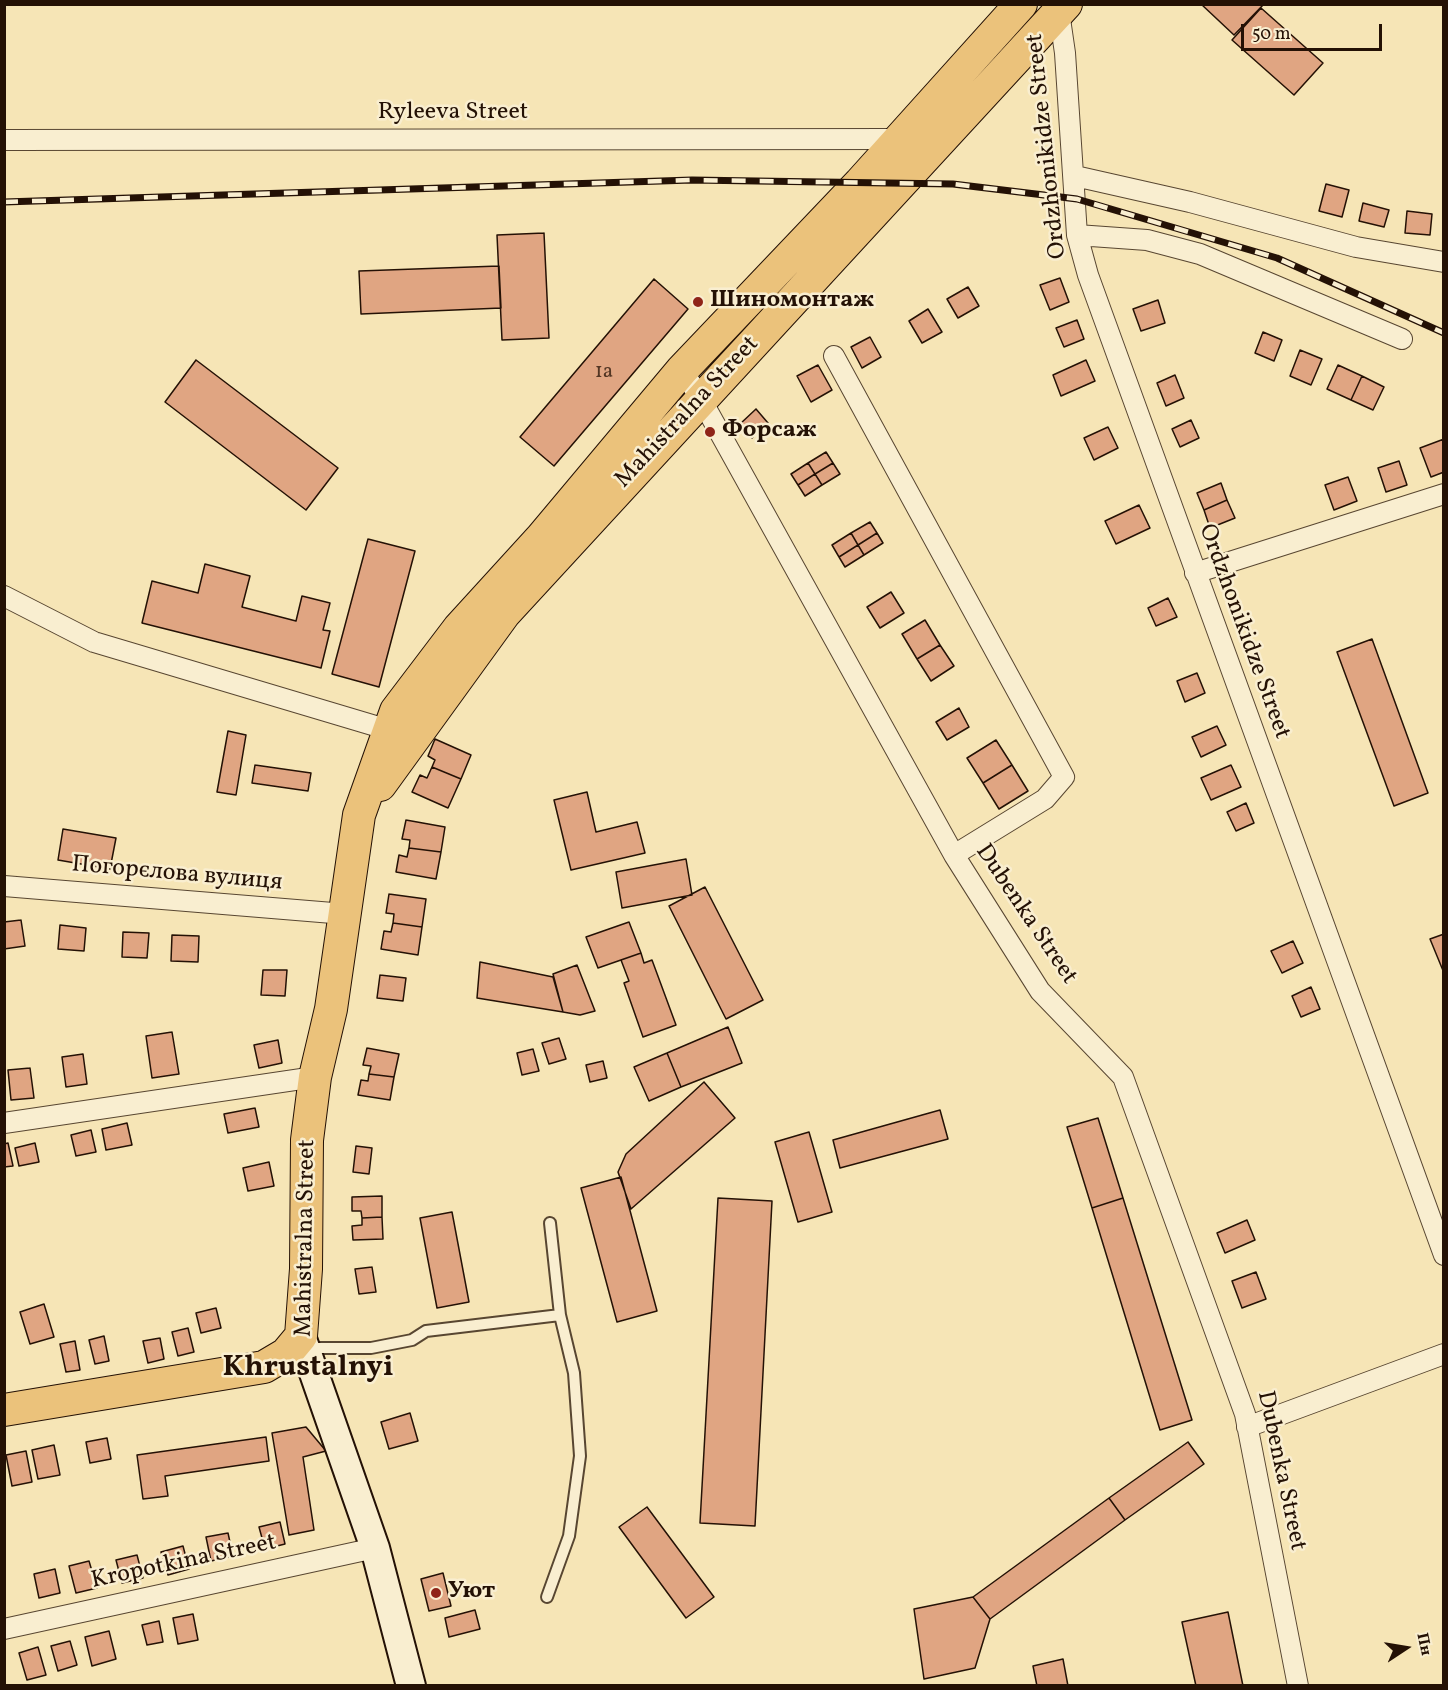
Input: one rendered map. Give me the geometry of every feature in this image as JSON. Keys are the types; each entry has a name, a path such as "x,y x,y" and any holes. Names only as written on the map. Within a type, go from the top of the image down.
{"main road":[{"name":"Mahistralna Street","path":"303,1342 306,1269 306,1140 315,1077 330,1009 359,815 396,711 459,628 542,537 682,370 901,138 1021,4"},
{"name":"Mahistralna Street","path":"359,815 504,614 1062,8"},
{"path":"4,1410 264,1367 303,1342"}],"street":[{"name":"Ordzhonikidze Street","path":"1062,8 1075,176 1077,235 1088,275 1443,1255"},
{"name":"Ryleeva Street","path":"4,140 901,138"},
{"path":"1075,176 1190,202 1356,248 1443,262"},
{"path":"1077,235 1146,240 1200,254 1402,339"},
{"path":"834,356 1064,777 1045,799 954,855"},
{"name":"Dubenka Street","path":"682,370 701,399 954,855 1040,991 1123,1077 1245,1414 1298,1686"},
{"path":"1195,573 1443,494"},
{"path":"4,596 94,642 389,730"},
{"name":"Погорєлова вулиця","path":"4,886 345,914"},
{"path":"4,1123 315,1077"},
{"name":"Mahistralna Street","path":"303,1342 375,1548 411,1686"},
{"path":"1247,1426 1443,1354"},
{"name":"Kropotkina Street","path":"4,1629 375,1548"}],"lane":[{"path":"547,1596 569,1536 580,1456 574,1373 560,1315 550,1223"},
{"path":"303,1342 371,1348 412,1340 426,1331 560,1315"}],"building":[{"path":"1201,4 1264,4 1234,35"},
{"path":"1261,8 1323,63 1294,95 1232,40"},
{"path":"1326,184 1349,190 1342,217 1319,211"},
{"path":"1363,203 1389,210 1384,227 1359,221"},
{"path":"1407,211 1432,214 1430,235 1405,233"},
{"path":"544,233 549,338 502,340 497,235"},
{"path":"499,266 501,308 361,314 359,271"},
{"path":"1060,278 1069,302 1050,310 1040,285"},
{"path":"654,279 688,309 554,466 520,437"},
{"path":"968,287 979,306 958,318 947,299"},
{"path":"1158,300 1165,323 1141,331 1133,309"},
{"path":"928,309 942,332 922,343 909,321"},
{"path":"1077,320 1084,339 1064,347 1056,328"},
{"path":"1263,332 1282,340 1274,361 1255,353"},
{"path":"870,337 881,357 862,368 851,347"},
{"path":"1300,350 1322,359 1311,385 1290,376"},
{"path":"196,360 338,468 306,510 165,402"},
{"path":"1086,360 1095,381 1061,396 1053,375"},
{"path":"818,365 832,390 811,402 797,376"},
{"path":"1338,365 1362,376 1351,400 1327,389"},
{"path":"1175,375 1184,398 1166,406 1157,383"},
{"path":"1362,376 1384,387 1373,410 1351,400"},
{"path":"756,409 768,423 752,438 740,424"},
{"path":"1191,420 1199,438 1180,447 1172,429"},
{"path":"1108,427 1118,448 1094,460 1084,438"},
{"path":"1444,439 1444,472 1431,477 1420,448"},
{"path":"826,452 833,463 815,474 808,463"},
{"path":"1399,461 1407,485 1386,492 1378,468"},
{"path":"808,463 815,474 798,485 791,474"},
{"path":"833,463 840,474 822,485 815,474"},
{"path":"815,474 822,485 805,496 798,485"},
{"path":"1348,477 1357,501 1334,510 1325,485"},
{"path":"1221,483 1227,500 1204,510 1197,493"},
{"path":"1227,500 1235,518 1210,528 1204,510"},
{"path":"1139,505 1150,528 1116,544 1105,521"},
{"path":"870,522 877,533 858,545 851,533"},
{"path":"851,533 858,545 839,557 832,545"},
{"path":"877,533 883,543 864,555 858,545"},
{"path":"368,539 415,551 379,687 332,674"},
{"path":"858,545 864,555 845,567 839,557"},
{"path":"205,564 250,576 242,607 296,621 302,596 330,603 323,630 330,631 321,668 142,623 152,581 198,593"},
{"path":"891,592 904,613 880,628 867,607"},
{"path":"1168,598 1177,617 1156,626 1148,608"},
{"path":"925,620 940,645 917,659 902,634"},
{"path":"1372,639 1428,793 1394,806 1337,652"},
{"path":"940,645 954,666 931,681 917,659"},
{"path":"1197,673 1205,693 1185,702 1177,681"},
{"path":"959,708 969,727 947,740 936,722"},
{"path":"1217,726 1226,745 1201,757 1192,737"},
{"path":"228,731 246,735 236,795 217,792"},
{"path":"435,739 471,755 461,779 432,767 435,760 428,756"},
{"path":"996,740 1012,765 983,783 967,758"},
{"path":"255,765 311,773 308,791 252,783"},
{"path":"1012,765 1028,791 999,809 983,783"},
{"path":"1231,765 1241,787 1211,800 1201,778"},
{"path":"432,767 461,779 448,808 412,792 420,775 427,778"},
{"path":"587,792 596,832 637,822 645,853 571,870 554,800"},
{"path":"1246,803 1254,823 1236,831 1227,812"},
{"path":"406,820 445,827 441,852 409,848 410,840 402,839"},
{"path":"63,829 116,838 110,869 58,860"},
{"path":"409,848 441,852 436,879 396,872 399,855 407,857"},
{"path":"686,859 692,895 622,908 616,872"},
{"path":"705,887 763,1000 726,1019 669,906"},
{"path":"389,894 426,899 422,927 393,923 394,914 386,913"},
{"path":"21,920 25,946 4,949 4,922"},
{"path":"629,922 641,953 598,968 586,937"},
{"path":"393,923 422,927 418,955 381,949 384,931 391,932"},
{"path":"60,925 86,928 84,951 58,949"},
{"path":"123,932 149,933 147,958 122,957"},
{"path":"1444,934 1444,973 1430,939"},
{"path":"172,935 199,936 198,962 171,961"},
{"path":"1293,941 1303,963 1282,973 1271,951"},
{"path":"641,953 644,963 652,960 676,1025 643,1037 624,983 629,981 621,960"},
{"path":"480,962 553,977 563,1012 477,998"},
{"path":"577,965 595,1011 580,1015 563,1012 553,974"},
{"path":"263,970 287,970 285,996 261,995"},
{"path":"380,975 406,978 403,1001 377,998"},
{"path":"1311,987 1320,1009 1301,1017 1292,996"},
{"path":"728,1027 742,1063 681,1087 667,1053"},
{"path":"172,1032 179,1074 152,1078 146,1036"},
{"path":"559,1038 566,1059 549,1064 542,1043"},
{"path":"278,1040 282,1063 259,1068 254,1045"},
{"path":"367,1048 399,1054 394,1077 369,1074 371,1066 363,1065"},
{"path":"533,1049 539,1071 522,1075 517,1053"},
{"path":"667,1053 681,1087 649,1101 634,1067"},
{"path":"83,1054 87,1084 66,1087 62,1057"},
{"path":"603,1061 607,1078 590,1082 586,1065"},
{"path":"30,1068 34,1098 11,1100 8,1070"},
{"path":"369,1074 394,1077 390,1100 358,1095 361,1080 368,1081"},
{"path":"704,1082 735,1118 631,1209 618,1172 626,1154"},
{"path":"255,1108 259,1127 228,1133 224,1114"},
{"path":"940,1110 948,1139 840,1168 833,1140"},
{"path":"1098,1118 1123,1198 1092,1208 1067,1127"},
{"path":"127,1123 132,1145 106,1150 102,1129"},
{"path":"91,1130 96,1152 76,1156 71,1135"},
{"path":"809,1132 832,1212 798,1222 775,1142"},
{"path":"8,1143 13,1166 4,1167 4,1144"},
{"path":"35,1143 39,1162 19,1166 15,1148"},
{"path":"356,1146 372,1148 369,1174 353,1172"},
{"path":"269,1162 274,1186 248,1191 243,1168"},
{"path":"621,1177 657,1311 617,1322 581,1188"},
{"path":"382,1196 382,1217 362,1218 361,1211 352,1211 352,1197"},
{"path":"718,1198 772,1201 755,1526 700,1523"},
{"path":"1123,1198 1192,1420 1160,1430 1092,1208"},
{"path":"452,1212 469,1302 437,1308 420,1218"},
{"path":"382,1217 383,1239 353,1240 352,1226 362,1225 362,1218"},
{"path":"1247,1220 1255,1240 1225,1253 1217,1233"},
{"path":"372,1267 376,1292 359,1294 355,1269"},
{"path":"1256,1272 1266,1299 1242,1308 1232,1281"},
{"path":"44,1304 54,1337 30,1344 20,1312"},
{"path":"216,1308 221,1328 201,1333 196,1313"},
{"path":"188,1328 194,1352 178,1356 172,1332"},
{"path":"104,1336 109,1361 95,1364 89,1340"},
{"path":"160,1338 164,1359 148,1363 143,1341"},
{"path":"75,1341 80,1370 66,1372 60,1344"},
{"path":"410,1413 418,1441 389,1449 381,1422"},
{"path":"306,1427 326,1451 303,1457 314,1530 289,1535 272,1433"},
{"path":"266,1437 269,1461 165,1476 168,1496 143,1499 137,1455"},
{"path":"107,1438 111,1459 90,1463 86,1442"},
{"path":"1188,1442 1204,1464 1125,1520 1109,1498"},
{"path":"54,1445 60,1475 38,1479 32,1450"},
{"path":"26,1451 32,1482 12,1486 6,1455"},
{"path":"1109,1498 1125,1520 990,1619 973,1597"},
{"path":"647,1507 714,1597 686,1618 619,1527"},
{"path":"280,1522 285,1544 265,1549 259,1527"},
{"path":"228,1533 233,1556 211,1561 206,1537"},
{"path":"183,1546 189,1569 168,1575 161,1552"},
{"path":"137,1555 143,1578 122,1583 116,1560"},
{"path":"89,1561 97,1588 76,1593 69,1566"},
{"path":"55,1569 60,1593 39,1598 34,1574"},
{"name":"Уют","path":"443,1573 451,1606 429,1611 421,1579"},
{"path":"973,1597 990,1619 975,1668 924,1679 914,1609"},
{"path":"475,1610 480,1629 449,1637 445,1618"},
{"path":"1228,1612 1243,1686 1196,1686 1182,1622"},
{"path":"193,1614 198,1640 178,1644 173,1618"},
{"path":"159,1621 163,1642 147,1645 142,1625"},
{"path":"109,1631 116,1659 92,1666 85,1637"},
{"path":"70,1641 77,1665 58,1671 51,1646"},
{"path":"38,1647 46,1675 27,1680 19,1653"},
{"path":"1063,1659 1068,1686 1037,1686 1033,1666"}],"railway":[{"path":"4,202 692,180 953,184 1077,199 1277,258 1444,333"}],"place":[{"name":"Шиномонтаж","path":"698,302"},
{"name":"Форсаж","path":"710,432"},
{"name":"Уют","path":"436,1593"}],"district":[{"name":"Khrustalnyi","path":"308,1369"}]}
